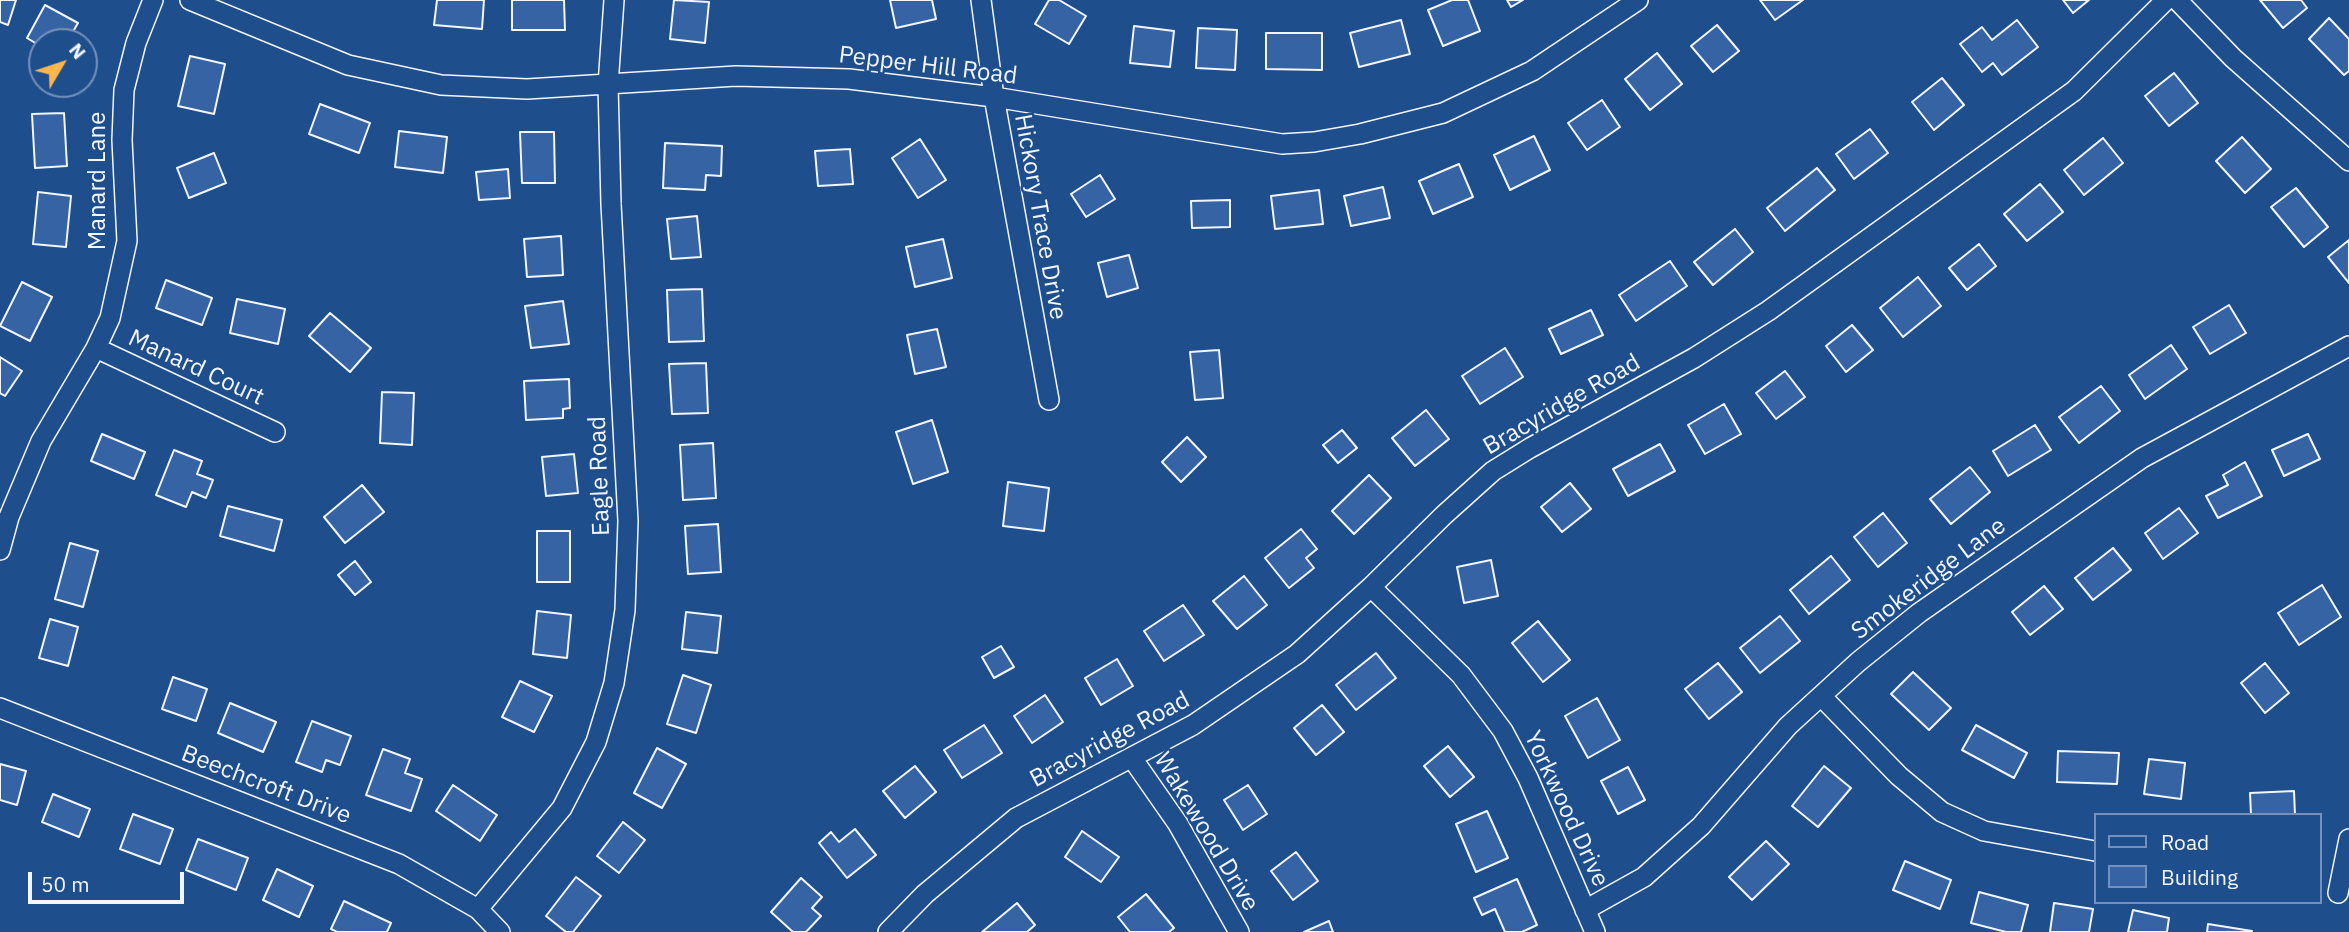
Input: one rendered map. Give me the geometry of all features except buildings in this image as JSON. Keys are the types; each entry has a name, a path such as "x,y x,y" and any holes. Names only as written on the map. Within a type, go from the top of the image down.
{"street":[{"name":"Manard Lane","path":"0,550 9,517 41,441 96,348 110,317 127,241 122,140 124,90 136,43 153,0"},
{"name":"Pepper Hill Road","path":"190,0 348,65 428,82 527,89 736,76 849,79 994,97 1282,144 1360,134 1443,113 1532,71 1638,0"},
{"name":"Eagle Road","path":"478,909 562,808 596,742 614,683 625,610 628,521 611,204 608,85 614,0"},
{"name":"Hickory Trace Drive","path":"981,0 994,97 1049,400"},
{"name":"Bracyridge Road","path":"888,932 925,894 1016,818 1193,725 1297,654 1493,471 1694,359 1768,311 2074,91 2166,0"},
{"path":"2178,0 2233,58 2349,161"},
{"name":"Smokeridge Lane","path":"1585,910 1644,877 1701,826 1788,726 1919,613 2143,458 2349,346"},
{"name":"Manard Court","path":"96,348 275,432"},
{"name":"Yorkwood Drive","path":"1371,587 1461,675 1503,731 1528,778 1595,932"},
{"path":"1821,696 1899,776 1942,812 1984,831 2094,850"},
{"name":"Beechcroft Drive","path":"0,708 399,864 478,909 500,932"},
{"name":"Wakewood Drive","path":"1132,758 1178,824 1239,932"},
{"path":"2335,893 2349,839"}]}
